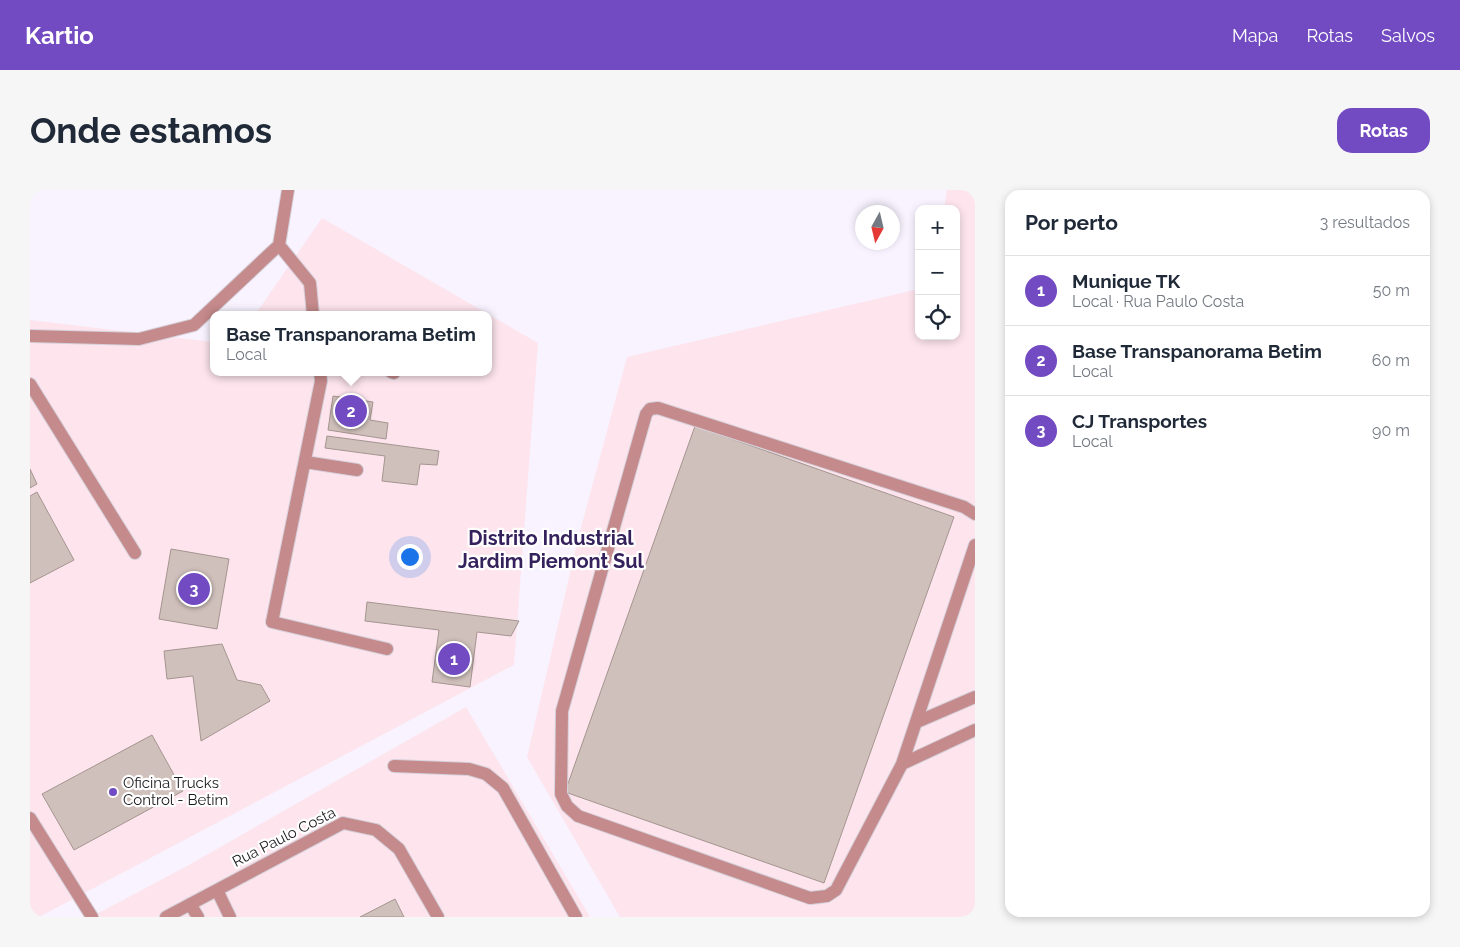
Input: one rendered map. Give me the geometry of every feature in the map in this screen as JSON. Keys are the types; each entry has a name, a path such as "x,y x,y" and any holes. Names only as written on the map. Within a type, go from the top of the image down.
{"street":[{"path":"30,336 139,339 194,325 279,245 288,190"},
{"path":"279,245 310,283 313,311"},
{"path":"320,376 321,381 272,622 387,648"},
{"path":"30,384 135,553"},
{"path":"975,514 964,507 658,408 650,410 646,414 562,711 561,794 567,806 578,816 810,898 827,896 836,890 902,764 975,545"},
{"path":"305,462 357,470"},
{"path":"917,722 975,697"},
{"path":"902,764 975,730"},
{"path":"394,766 469,769 486,774 503,788 576,917"},
{"path":"30,818 92,917"},
{"name":"Rua Paulo Costa","path":"166,917 343,823 376,830 399,848 438,917"},
{"path":"217,890 230,917"},
{"path":"190,904 198,917"}],"shaded area":[{"path":"947,190 975,190 975,917 620,917 527,757 579,535 627,357 915,290 915,340 960,340 960,205 945,205"},
{"path":"322,218 483,311 258,311"},
{"path":"492,316 538,343 514,665 39,917 30,917 30,320 210,342 210,376 492,376"},
{"path":"466,707 590,917 91,917 187,866"}],"building":[{"path":"333,396 373,402 370,420 388,423 386,439 328,430"},
{"path":"695,426 954,517 824,883 565,792"},
{"path":"327,436 439,451 437,465 420,464 417,485 382,481 385,456 325,448"},
{"path":"30,469 37,484 30,488"},
{"path":"37,492 74,560 30,583 30,496"},
{"path":"171,549 229,559 217,629 159,619"},
{"path":"367,602 519,621 511,636 477,632 470,687 432,682 439,630 365,621"},
{"path":"222,644 237,680 261,685 270,701 201,741 193,676 167,679 164,651"},
{"name":"Oficina Trucks Control - Betim","path":"152,735 183,791 74,850 42,794"},
{"path":"395,899 404,917 360,917"}],"place":[{"name":"Base Transpanorama Betim","path":"351,411"},
{"name":"CJ Transportes","path":"194,589"},
{"name":"Munique TK","path":"454,659"},
{"name":"Oficina Trucks Control - Betim","path":"113,792"}],"district":[{"name":"Distrito Industrial Jardim Piemont Sul","path":"551,550"}]}
